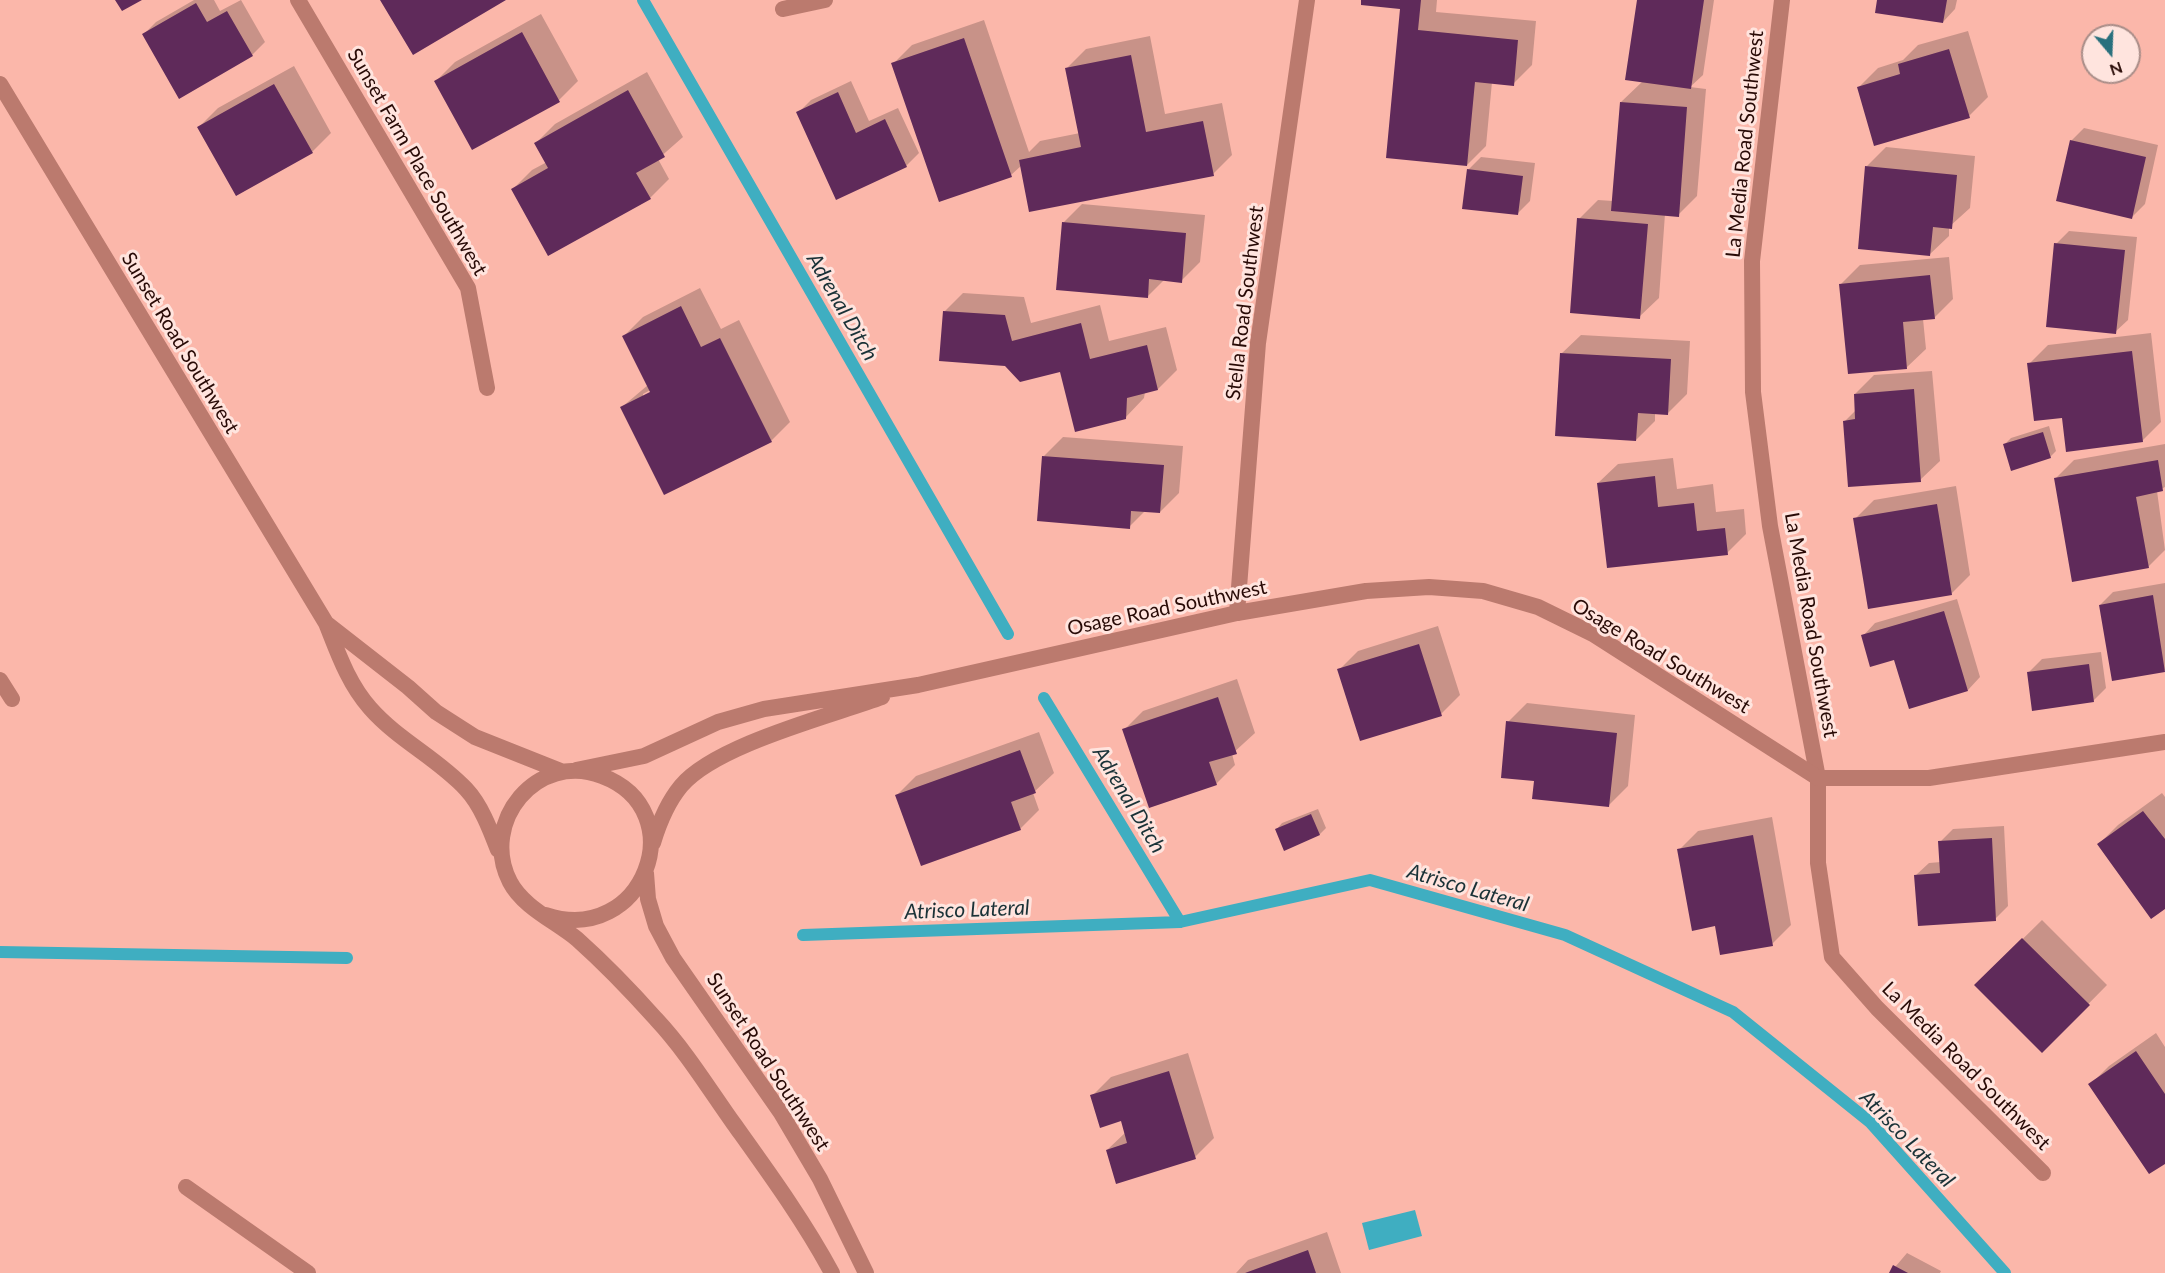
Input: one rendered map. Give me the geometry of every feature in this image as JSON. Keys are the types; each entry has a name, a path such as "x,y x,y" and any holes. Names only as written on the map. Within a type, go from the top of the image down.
{"street":[{"name":"Sunset Farm Place Southwest","path":"297,0 468,288 487,388"},
{"path":"783,9 825,0"},
{"name":"Stella Road Southwest","path":"1237,613 1258,343 1307,0"},
{"name":"La Media Road Southwest","path":"1782,0 1752,261 1753,392 1770,525 1818,778 1818,863 1832,957 1877,1008 2043,1173"},
{"name":"Sunset Road Southwest","path":"0,84 326,623 351,682 370,709 398,735 466,789 479,807 501,856"},
{"name":"Osage Road Southwest","path":"570,771 644,756 694,731 741,714 918,685 1237,613 1366,591 1430,587 1483,591 1538,607 1593,634 1818,778"},
{"name":"Sunset Road Southwest","path":"326,623 455,725 475,737 570,771"},
{"path":"0,680 12,699"},
{"name":"Osage Road Southwest","path":"651,850 660,820 682,784 720,755 918,685"},
{"path":"1818,778 1929,778 2165,742"},
{"path":"546,915 569,920 606,914 626,901 641,882 651,850 646,817 633,797 613,780 590,772 570,771 539,780 518,796 504,824 501,856 515,891 524,901 546,915 604,964 669,1035 791,1204 832,1273"},
{"name":"Sunset Road Southwest","path":"646,871 648,899 656,926 674,958 782,1113 820,1179 866,1273"},
{"path":"186,1187 308,1273"}],"water":[{"path":"1415,1210 1422,1236 1369,1250 1362,1223"}],"building":[{"path":"115,0 142,0 122,11"},
{"path":"380,0 506,0 413,55"},
{"path":"1361,0 1421,0 1418,30 1518,40 1514,86 1475,82 1467,166 1386,158 1400,9 1361,5"},
{"path":"1637,0 1704,0 1691,89 1625,80"},
{"path":"1877,0 1947,0 1943,23 1875,13"},
{"path":"196,3 207,22 227,11 253,56 179,99 142,34"},
{"path":"522,32 560,102 472,150 434,81"},
{"path":"964,38 1012,177 939,202 891,63"},
{"path":"1949,49 1970,118 1874,146 1857,87 1900,74 1898,64"},
{"path":"1131,55 1146,132 1203,121 1214,176 1029,212 1019,160 1081,147 1065,68"},
{"path":"274,84 313,153 236,196 197,127"},
{"path":"628,90 665,157 636,173 651,199 548,256 511,189 548,168 534,143"},
{"path":"838,92 856,133 885,119 907,167 836,200 796,112"},
{"path":"1620,102 1687,107 1679,217 1611,211"},
{"path":"2070,140 2146,157 2132,219 2056,201"},
{"path":"1865,166 1957,175 1952,229 1933,227 1930,256 1858,249"},
{"path":"1467,169 1523,176 1518,215 1462,209"},
{"path":"1577,218 1648,224 1640,319 1570,313"},
{"path":"1062,222 1186,233 1182,283 1149,279 1148,298 1056,290"},
{"path":"2054,243 2125,250 2116,334 2046,327"},
{"path":"1930,275 1935,319 1903,322 1907,369 1848,374 1839,284"},
{"path":"681,306 701,347 720,338 772,442 664,495 620,407 650,392 622,336"},
{"path":"943,311 1005,315 1012,341 1081,323 1090,359 1147,345 1158,390 1127,398 1126,419 1075,432 1060,372 1020,382 1005,366 939,361"},
{"path":"2132,351 2143,442 2066,452 2062,418 2034,421 2027,363"},
{"path":"1560,353 1671,359 1668,415 1638,413 1636,441 1555,436"},
{"path":"1914,389 1921,482 1848,487 1843,421 1855,419 1854,394"},
{"path":"2043,432 2051,458 2011,471 2003,444"},
{"path":"1042,456 1164,465 1160,513 1131,511 1130,529 1037,521"},
{"path":"2158,460 2163,491 2136,497 2149,568 2072,582 2054,478"},
{"path":"1655,476 1658,507 1694,503 1697,531 1725,528 1728,555 1607,568 1597,483"},
{"path":"1937,504 1952,595 1868,609 1853,518"},
{"path":"2153,595 2165,672 2112,681 2099,605"},
{"path":"1944,611 1968,691 1909,709 1894,660 1870,667 1861,635"},
{"path":"1419,644 1442,716 1360,741 1337,669"},
{"path":"2089,664 2094,702 2032,711 2027,672"},
{"path":"1218,697 1237,754 1209,762 1217,785 1149,808 1122,729"},
{"path":"1506,721 1617,733 1609,807 1532,799 1534,781 1501,778"},
{"path":"1020,750 1036,793 1011,802 1021,830 921,866 895,795"},
{"path":"2143,811 2165,839 2165,909 2151,919 2097,844"},
{"path":"1311,814 1320,835 1284,851 1275,829"},
{"path":"1753,835 1773,946 1720,955 1715,926 1692,931 1677,849"},
{"path":"1992,838 1996,921 1918,926 1914,875 1940,873 1938,841"},
{"path":"2022,938 2090,1005 2042,1053 1974,985"},
{"path":"2136,1051 2165,1094 2165,1164 2149,1174 2088,1084"},
{"path":"1169,1071 1196,1159 1116,1184 1106,1150 1127,1143 1121,1121 1100,1128 1090,1095"},
{"path":"1308,1250 1316,1273 1245,1273"},
{"path":"1893,1265 1908,1273 1889,1273"}],"waterway":[{"name":"Adrenal Ditch","path":"643,0 1008,634"},
{"name":"Adrenal Ditch","path":"1044,698 1180,922"},
{"name":"Atrisco Lateral","path":"803,935 1180,922 1370,880 1565,935 1733,1012 1870,1122 2005,1273"},
{"path":"0,952 347,958"}]}
